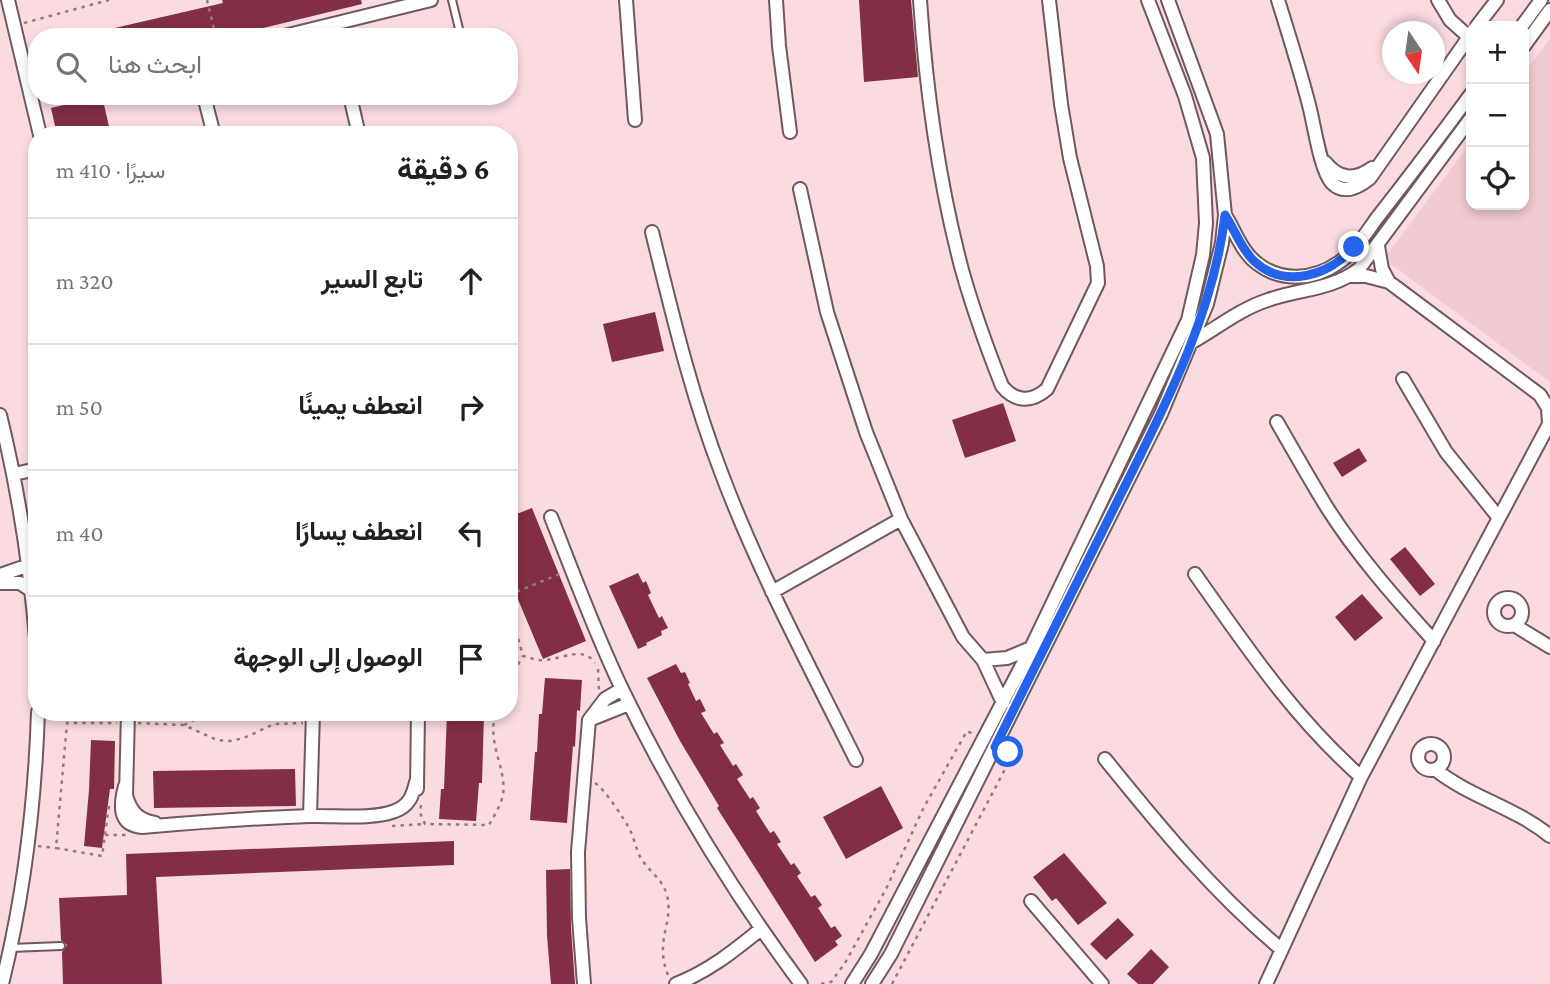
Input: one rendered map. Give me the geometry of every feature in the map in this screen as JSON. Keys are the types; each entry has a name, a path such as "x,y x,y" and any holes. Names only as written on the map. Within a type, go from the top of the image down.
{"street":[{"path":"8,0 28,76"},
{"path":"340,28 431,0"},
{"path":"626,0 635,120"},
{"path":"776,0 790,132"},
{"path":"920,0 938,147 948,209 963,271 1002,386 1015,398 1023,400 1032,399 1047,390 1098,284 1097,266 1070,158 1060,104 1049,0"},
{"path":"852,984 871,954 1031,648 1188,320 1203,255 1206,223 1203,158 1185,96 1148,0"},
{"path":"872,984 891,954 1161,414 1207,304 1222,243 1225,215 1217,134 1168,0"},
{"path":"1278,0 1322,159 1337,174 1350,177 1364,174 1381,161 1466,41"},
{"path":"1438,0 1450,20 1466,29"},
{"path":"1481,21 1497,0"},
{"path":"1526,21 1541,0"},
{"path":"1529,39 1550,10"},
{"path":"1225,215 1248,254 1265,269 1293,277 1331,268 1342,261 1367,232 1466,101"},
{"path":"35,105 39,126"},
{"path":"206,105 212,126"},
{"path":"352,105 357,126"},
{"path":"1350,276 1378,246 1466,125"},
{"path":"800,189 812,251 845,373 866,432 901,519 963,637 983,660 1003,703"},
{"path":"652,232 681,352 730,495 772,592 856,760"},
{"path":"1378,246 1382,269 1389,282"},
{"path":"1192,342 1268,299 1315,289 1350,276 1374,277 1389,282 1541,395 1545,401 1549,424 1361,777 1266,984"},
{"path":"1403,379 1446,452 1499,518"},
{"path":"0,415 14,474 28,559"},
{"path":"1277,422 1351,542 1377,576 1434,640"},
{"path":"14,474 28,470"},
{"path":"551,517 599,639 667,778 712,855 801,984"},
{"path":"772,592 901,519"},
{"path":"0,575 28,565"},
{"path":"1195,574 1281,694 1332,751 1361,777"},
{"path":"0,583 20,583 28,588"},
{"path":"1514,625 1550,647"},
{"path":"983,660 1007,658 1031,648"},
{"path":"584,984 578,852 589,720 604,699 622,689"},
{"path":"589,720 629,704"},
{"path":"2,984 11,948 28,845 38,721"},
{"path":"128,721 125,786 128,804 136,816 150,822 166,824 379,815 397,811 413,794 416,782 418,721"},
{"path":"310,816 313,721"},
{"path":"1105,759 1205,878 1251,925 1281,949"},
{"path":"1436,770 1452,782 1522,817 1550,836"},
{"path":"1031,901 1102,984"},
{"path":"675,984 697,976 761,929"}],"lane":[{"path":"452,0 459,28"},
{"path":"11,948 61,946"}],"path":[{"path":"14,26 109,0"},
{"path":"207,0 214,28"},
{"path":"518,591 571,569"},
{"path":"518,638 523,656 518,664"},
{"path":"523,656 544,661 578,654 590,656 598,667 598,688 604,699"},
{"path":"184,725 192,721"},
{"path":"270,721 274,724"},
{"path":"422,800 420,813 425,824 488,825 503,797 494,747 495,721"},
{"path":"821,984 831,982 845,962 886,889 924,807 967,731 982,739"},
{"path":"892,984 1013,754 995,747"},
{"path":"584,779 599,785 609,797 630,830 638,853 665,890 668,914 664,929 663,954 667,973 675,984"},
{"path":"28,845 55,848"}],"shaded area":[{"path":"1550,39 1550,382 1384,259 1466,149 1466,210 1529,210 1529,66"}],"building":[{"path":"222,0 361,0 362,4 263,28 115,28 223,3"},
{"path":"859,0 911,0 918,77 864,82"},
{"path":"64,105 104,105 109,126 55,126 51,108"},
{"path":"655,312 664,351 612,362 603,324"},
{"path":"1003,403 1016,441 965,458 952,420"},
{"path":"1359,448 1367,461 1342,477 1333,463"},
{"path":"532,508 586,641 543,659 518,599 518,513"},
{"path":"1405,547 1435,584 1420,596 1390,559"},
{"path":"638,573 643,583 646,581 651,593 648,595 659,618 662,616 668,628 661,631 662,635 638,649 609,586"},
{"path":"1362,594 1383,618 1355,641 1335,617"},
{"path":"676,664 681,673 685,672 696,701 700,699 706,711 701,713 714,734 717,732 724,743 720,745 733,766 736,764 743,775 737,779 750,799 753,797 760,808 756,811 770,833 774,831 781,842 777,844 791,865 794,863 801,873 797,876 811,897 815,895 822,905 818,908 831,928 835,926 842,936 835,941 838,945 815,962 717,808 719,806 680,741 647,678"},
{"path":"545,678 582,680 567,823 530,820 539,714 542,714"},
{"path":"447,721 484,721 482,783 479,783 476,821 439,819 441,789 444,789"},
{"path":"91,740 115,741 114,789 110,789 102,848 84,846"},
{"path":"295,769 296,806 154,808 153,771"},
{"path":"881,786 903,828 846,859 823,817"},
{"path":"454,841 454,865 156,877 162,984 63,984 62,952 67,945 61,940 59,898 127,895 126,854"},
{"path":"1064,853 1107,903 1078,925 1056,898 1052,901 1033,877"},
{"path":"570,869 575,984 551,984 546,870"},
{"path":"1118,918 1134,935 1106,960 1090,944"},
{"path":"1151,949 1169,967 1153,984 1138,984 1127,974"}],"route":[{"path":"1008,752 995,747 1161,414 1192,342 1207,304 1222,243 1225,215 1255,262 1280,275 1293,277 1319,273 1342,261 1354,247"}]}
